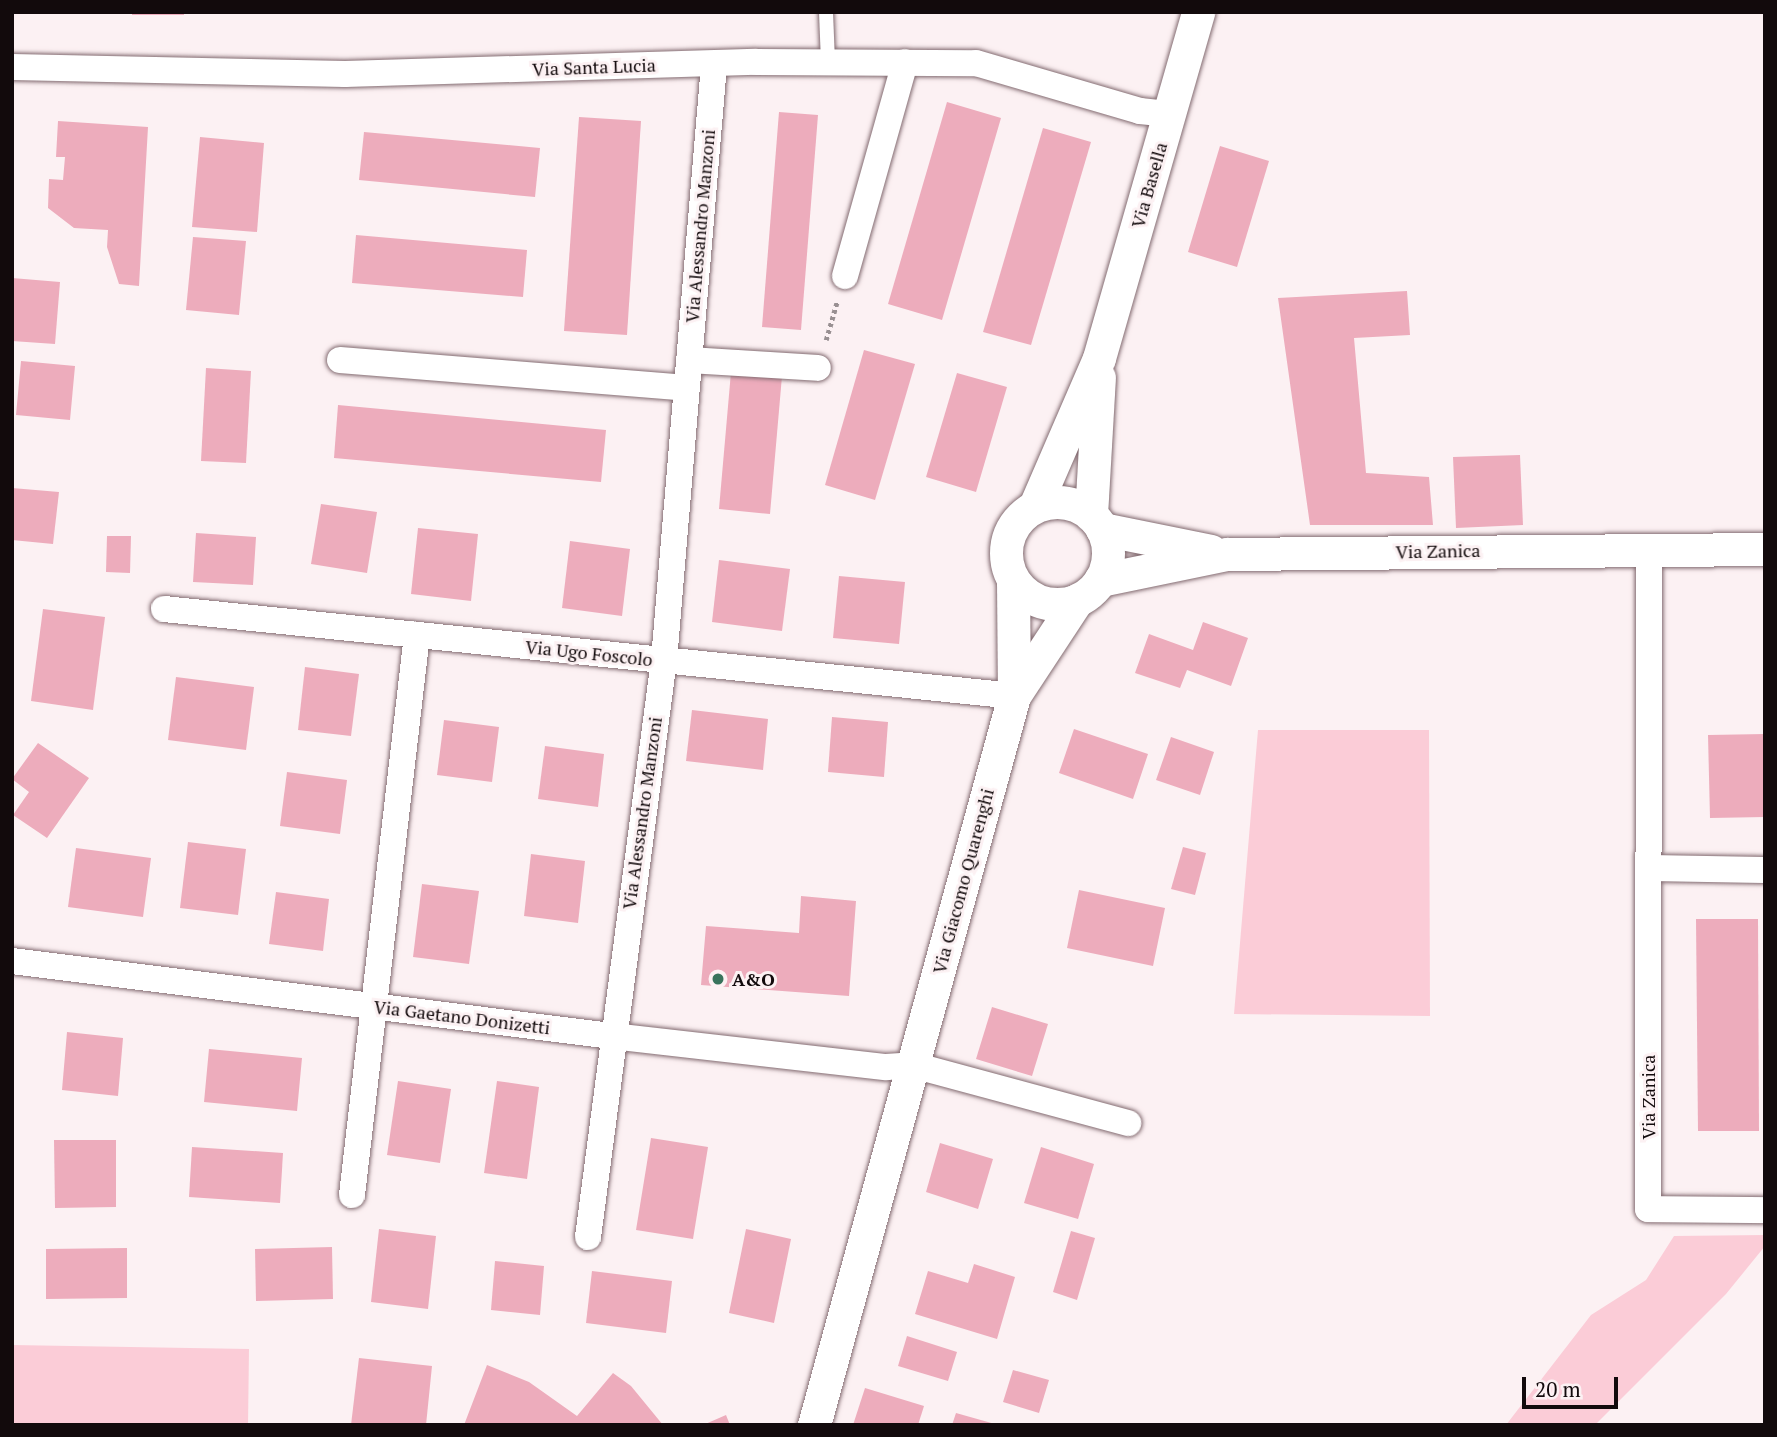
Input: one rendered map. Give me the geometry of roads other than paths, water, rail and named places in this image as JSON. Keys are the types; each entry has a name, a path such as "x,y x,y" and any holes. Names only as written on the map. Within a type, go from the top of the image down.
{"street":[{"name":"Via Basella","path":"1035,506 1099,358 1198,12"},
{"name":"Via Santa Lucia","path":"12,66 345,74 828,62 976,63 1139,111 1170,114"},
{"path":"845,276 905,62"},
{"name":"Via Alessandro Manzoni","path":"588,1237 612,1037 664,660 714,64"},
{"name":"Via Basella","path":"1097,522 1099,358"},
{"path":"341,360 687,387"},
{"path":"689,360 817,368"},
{"path":"1065,502 1097,522 1108,555 1089,590 1035,600 1013,581 1005,547 1010,530 1035,506 1065,502"},
{"name":"Via Zanica","path":"1097,522 1227,554"},
{"name":"Via Zanica","path":"1649,549 1648,1209 1765,1210"},
{"name":"Via Zanica","path":"1089,590 1227,554 1765,549"},
{"name":"Via Giacomo Quarenghi","path":"814,1425 1014,696 1013,581"},
{"name":"Via Giacomo Quarenghi","path":"1014,696 1089,590"},
{"name":"Via Ugo Foscolo","path":"164,609 1014,696"},
{"path":"352,1195 371,1006 417,635"},
{"path":"1649,868 1765,870"},
{"name":"Via Gaetano Donizetti","path":"12,961 612,1037 886,1067 913,1065"},
{"path":"913,1065 1128,1123"}],"lane":[{"path":"826,12 828,62"}],"place":[{"name":"A&O","path":"718,979"}]}
